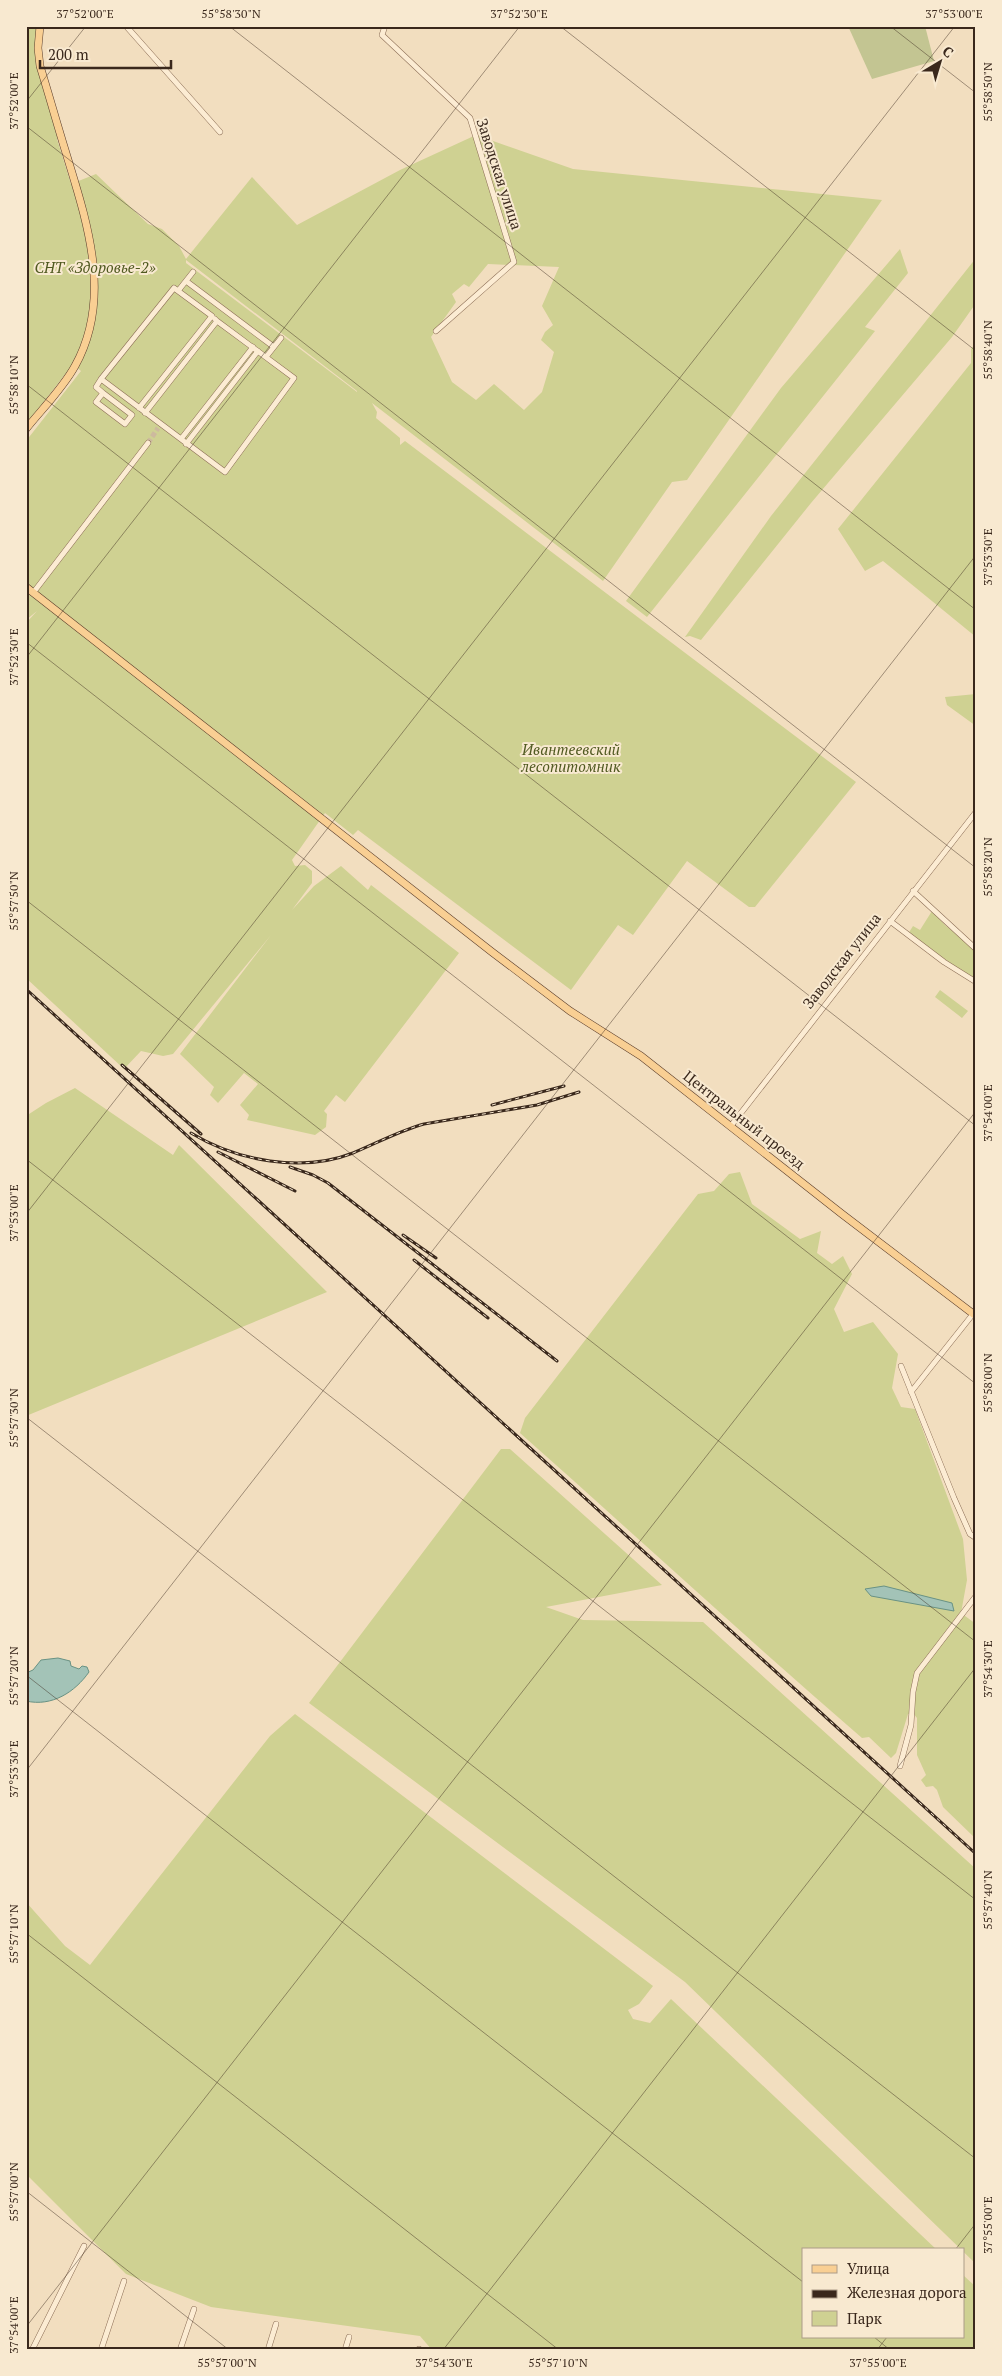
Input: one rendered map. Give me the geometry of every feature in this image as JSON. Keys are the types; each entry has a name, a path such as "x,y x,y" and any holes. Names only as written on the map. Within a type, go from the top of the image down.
{"main road":[{"path":"26,429 76,365 86,341 94,308 95,278 91,244 74,179 40,66 38,48 40,26"},
{"name":"Центральный проезд","path":"26,587 492,952 570,1011 641,1056 730,1127 975,1315"}],"street":[{"path":"126,26 220,132"},
{"name":"Заводская улица","path":"385,26 382,35 470,118 514,262 436,331"},
{"path":"178,291 193,272"},
{"path":"186,281 274,347"},
{"path":"101,379 145,412 160,426 224,472 294,378 174,288 101,379 96,387 132,415 125,424 96,402 103,393"},
{"path":"139,408 212,316"},
{"path":"145,412 217,321"},
{"path":"266,357 281,338"},
{"path":"181,440 252,347"},
{"path":"186,444 258,351"},
{"path":"33,593 148,443"},
{"name":"Заводская улица","path":"730,1127 913,890 976,812"},
{"path":"913,890 976,949"},
{"path":"890,921 944,962 976,982"},
{"path":"911,1392 975,1315"},
{"path":"901,1366 954,1498 970,1534 976,1538"},
{"path":"900,1766 911,1725 912,1692 917,1673 976,1596"},
{"path":"32,2350 84,2246"},
{"path":"100,2350 124,2281"},
{"path":"180,2350 194,2309"},
{"path":"268,2350 276,2324"},
{"path":"345,2350 349,2337"}],"green space":[{"path":"26,26 36,26 37,60 61,136 57,139 71,184 96,174 148,224 162,229 179,246 186,259 252,177 297,225 400,170 476,135 573,169 882,200 687,480 672,482 603,581 372,403 377,412 376,418 400,438 400,445 405,441 856,782 755,907 749,907 687,861 633,935 618,925 571,990 358,830 353,835 325,813 292,860 295,866 305,865 312,871 312,883 292,910 314,886 341,866 368,890 371,885 459,953 345,1102 336,1095 324,1111 327,1114 326,1127 315,1135 247,1120 249,1115 240,1105 258,1084 244,1073 218,1103 210,1095 214,1087 180,1054 271,935 173,1054 163,1056 141,1051 124,1069 26,978 26,623 37,611 26,620 26,441 81,371 73,364 26,425","holes":["186,260 357,391 357,392 186,263","488,264 559,267 542,306 553,325 545,332 541,340 554,352 542,392 524,410 494,384 476,400 452,382 431,337 456,302 452,294 464,284 469,287"]},
{"path":"848,26 925,26 934,61 872,79"},
{"path":"900,249 908,273 865,327 875,331 647,617 626,601 781,388"},
{"path":"976,258 976,303 952,337 811,503 701,640 690,636 685,637 771,516"},
{"path":"976,343 976,637 883,561 865,571 838,529 971,363 971,349"},
{"path":"976,694 976,726 947,705 945,697"},
{"path":"932,911 946,926 976,949 976,982 908,934 913,926 920,930"},
{"path":"940,990 968,1011 962,1018 935,997"},
{"path":"75,1088 173,1155 179,1145 327,1292 26,1416 26,1116"},
{"path":"740,1172 752,1204 800,1239 821,1231 817,1253 832,1264 843,1256 852,1274 834,1309 844,1332 873,1322 898,1354 892,1388 901,1407 915,1409 963,1539 967,1580 961,1613 976,1624 976,1839 943,1807 937,1790 933,1786 926,1787 921,1780 926,1775 917,1755 917,1718 913,1713 908,1714 896,1753 891,1758 869,1737 862,1738 520,1433 525,1418 698,1194 714,1191 729,1174"},
{"path":"501,1449 510,1449 662,1585 546,1607 583,1620 703,1622 976,1869 976,2264 964,2252 964,2248 959,2248 685,1982 309,1703"},
{"path":"295,1714 653,1986 639,2004 628,2010 633,2019 650,2023 671,1999 935,2248 802,2248 802,2338 964,2338 964,2276 976,2287 976,2350 432,2350 420,2336 211,2307 126,2274 26,2174 26,1902 65,1946 90,1965 270,1736"}],"shaded area":[{"path":"884,1586 952,1603 954,1611 871,1596 865,1589"},
{"path":"58,1658 70,1661 71,1666 79,1669 82,1666 87,1667 89,1672 70,1692 54,1700 45,1702 26,1701 26,1673 33,1670 41,1660"}],"tunnel":[{"path":"148,443 158,428"}],"railway":[{"path":"26,989 976,1854"},
{"path":"122,1065 201,1134"},
{"path":"492,1105 564,1086"},
{"path":"191,1133 209,1143 249,1157 291,1163 313,1162 353,1153 424,1124 537,1105 579,1092"},
{"path":"218,1152 295,1191"},
{"path":"290,1167 313,1175 328,1183 557,1361"},
{"path":"403,1235 436,1258"},
{"path":"414,1260 488,1318"}],"park label":[{"name":"СНТ «Здоровье-2»","path":"95,268"},
{"name":"Ивантеевский лесопитомник","path":"571,758"}]}
